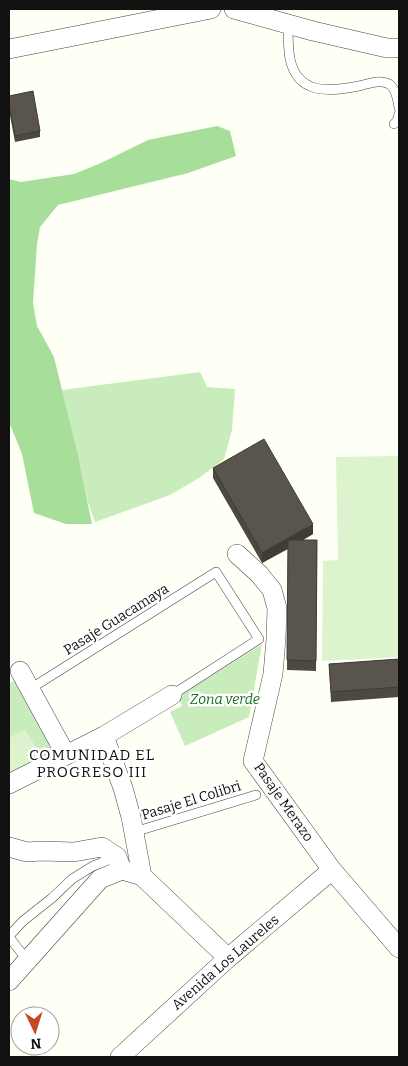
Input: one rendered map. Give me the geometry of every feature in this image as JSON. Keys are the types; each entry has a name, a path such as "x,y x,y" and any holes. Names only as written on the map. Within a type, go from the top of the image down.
{"street":[{"path":"9,49 211,9"},
{"path":"234,9 312,31 387,48 399,48"},
{"name":"Pasaje Merazo","path":"236,554 259,574 272,590 277,608 273,674 253,762 332,870 399,948"},
{"path":"20,671 66,756"},
{"path":"9,784 104,736 172,695"},
{"path":"104,736 123,788 142,876"},
{"path":"18,850 74,852 102,847 119,863 142,876 228,958"},
{"path":"9,981 100,879 119,863"},
{"name":"Avenida Los Laureles","path":"120,1057 228,958 332,870"}],"lane":[{"path":"288,24 290,59 300,80 309,86 334,90 380,82 388,84 393,88 399,108"},
{"path":"394,124 399,114"},
{"name":"Pasaje Guacamaya","path":"30,689 216,572 260,639 172,695"},
{"name":"Pasaje El Colibri","path":"134,832 256,795"},
{"path":"27,960 9,936 23,921 72,879 93,866 119,863"}],"green space":[{"path":"217,126 230,131 236,156 188,173 58,205 40,227 33,303 37,326 54,357 92,524 66,524 34,513 22,454 9,422 9,179 21,182 74,174 148,140"},
{"path":"200,372 207,387 235,389 232,430 224,459 199,478 170,495 95,522 88,502 62,390"},
{"path":"399,456 399,657 322,661 323,561 338,560 336,457"},
{"name":"Zona verde","path":"262,644 249,717 185,746 170,712 182,706 178,697"},
{"path":"18,678 57,751 9,781 9,684"},
{"path":"25,729 41,756 9,772 9,738"}],"building":[{"path":"33,91 40,131 15,136 9,96"},
{"path":"264,439 313,524 262,553 213,468"},
{"path":"288,540 317,540 316,661 287,660"},
{"path":"399,659 399,687 331,692 329,664"}],"district":[{"name":"COMUNIDAD EL PROGRESO III","path":"92,764"}]}
